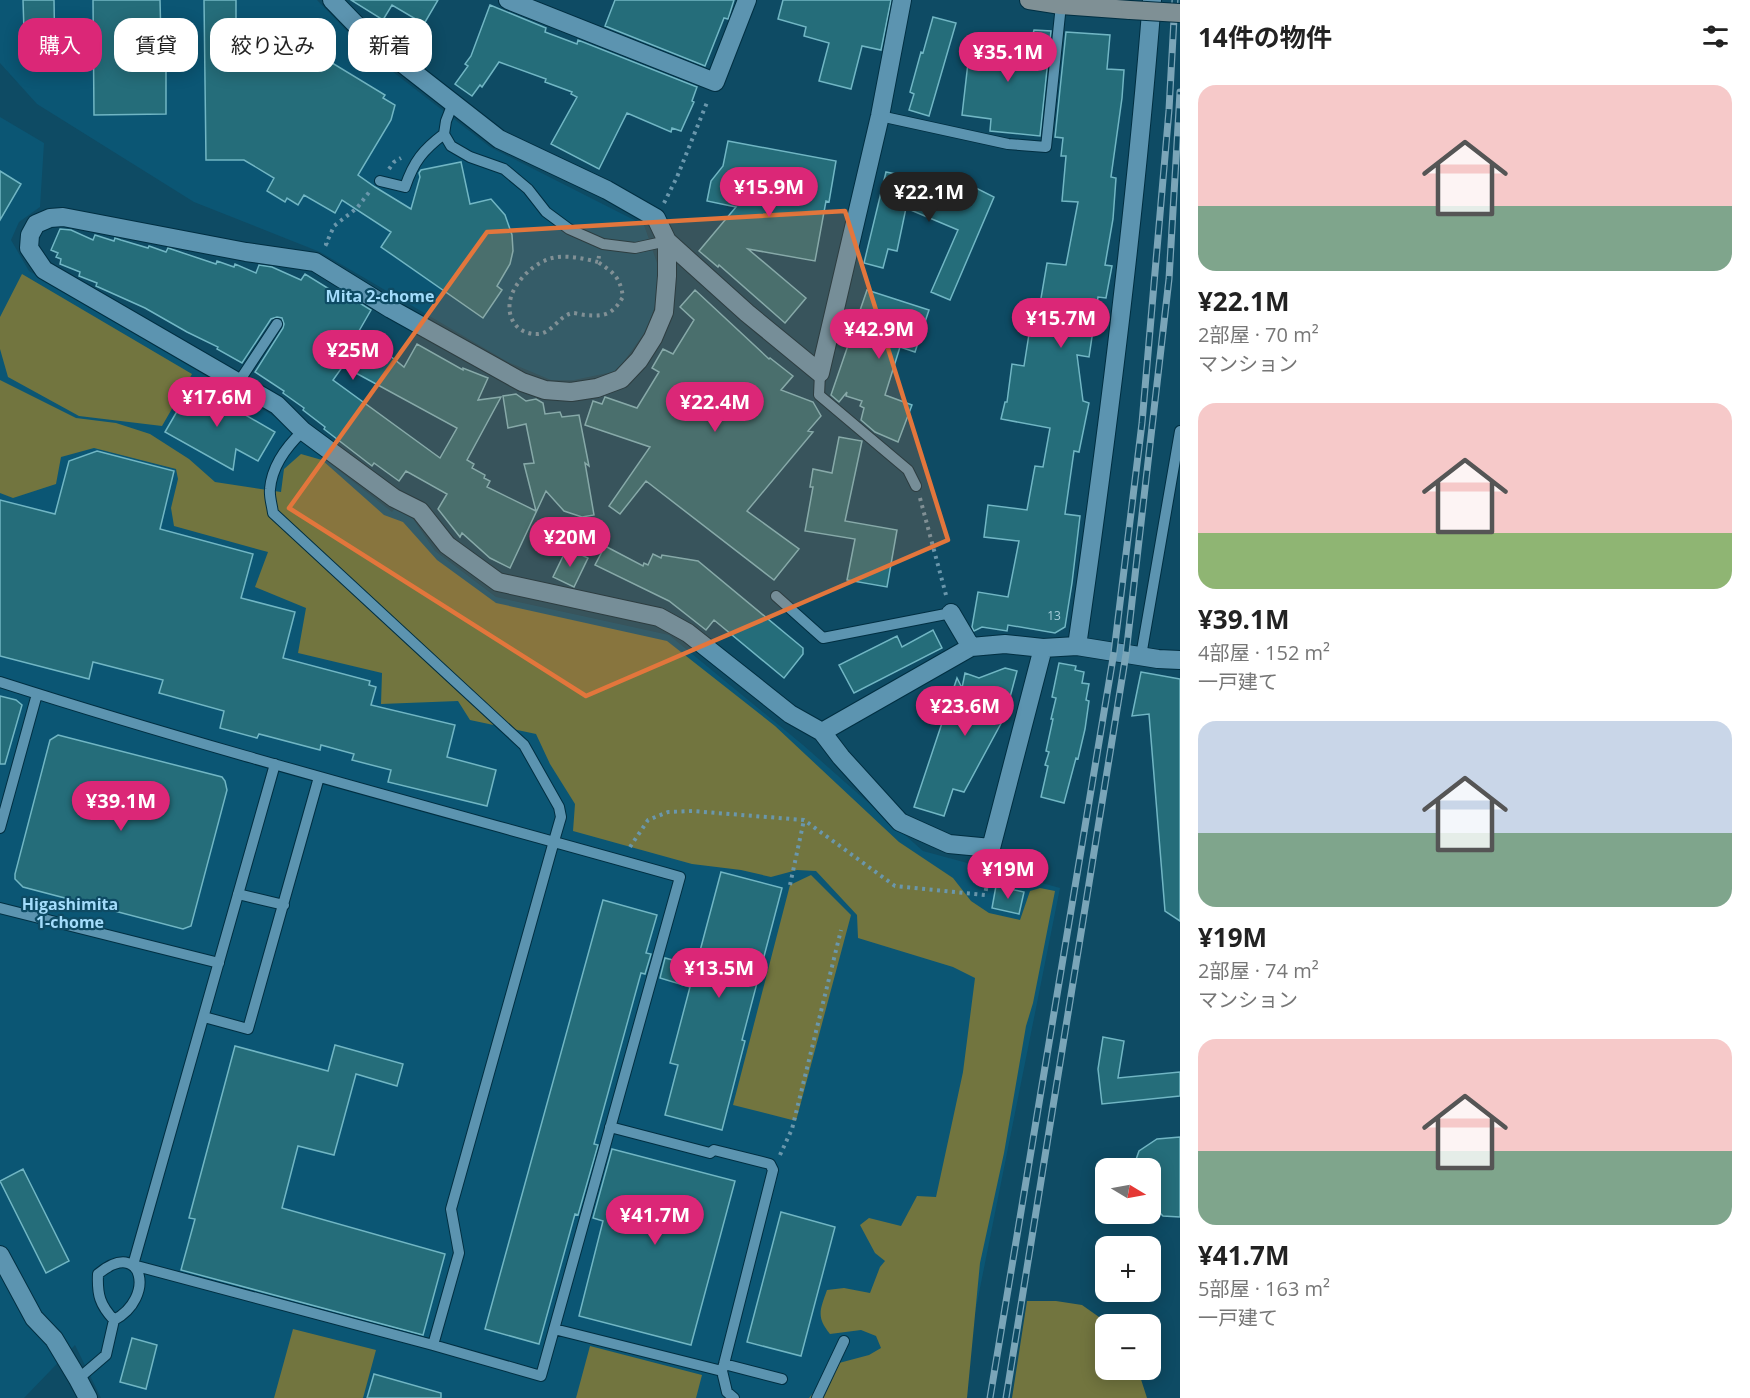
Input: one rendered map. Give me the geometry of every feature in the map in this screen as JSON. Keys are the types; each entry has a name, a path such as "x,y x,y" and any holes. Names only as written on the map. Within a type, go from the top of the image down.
{"street":[{"path":"332,0 366,35 499,139 607,190 657,218 667,241 667,276 663,312 653,338 621,379 597,388 571,392 545,390 522,382 391,309 315,262 246,252 63,217 50,218 36,224 30,235 29,248 44,270 277,405 303,431 394,498 420,511 447,545 498,582 659,617 688,633 790,714 822,732 841,757 900,822 949,844 991,848 1043,648"},
{"path":"508,0 715,82 747,0"},
{"path":"667,241 747,313 820,373 880,116 902,0"},
{"path":"1029,0 1061,6 1180,14"},
{"path":"1077,646 1094,531 1141,142 1152,0"},
{"path":"951,613 970,647"},
{"path":"822,732 970,647 1005,644 1043,648 1077,646 1180,660"},
{"path":"0,1255 34,1318 54,1340 87,1398"}],"lane":[{"path":"880,116 1008,144 1046,147 1061,6"},
{"path":"453,103 444,134 451,146 470,157 504,170 528,189 546,212 569,229 603,244 635,248 667,241"},
{"path":"380,181 405,187 415,161 426,148 444,134"},
{"path":"238,382 277,324"},
{"path":"820,373 819,394 908,470 916,486"},
{"path":"303,431 278,463 270,489 273,513 524,746 560,807 561,818 451,1209 459,1253 433,1345"},
{"path":"1142,656 1180,431"},
{"path":"777,596 823,638 951,613"},
{"path":"0,682 319,777 680,877 541,1376 433,1345 118,1262 108,1265 98,1274 98,1289 103,1308 114,1320"},
{"path":"0,828 37,694"},
{"path":"133,1265 275,764"},
{"path":"204,1017 249,1029 319,777"},
{"path":"238,894 284,905"},
{"path":"0,908 219,963"},
{"path":"610,1127 710,1153 714,1150 770,1164 773,1170 723,1368 727,1392 734,1398"},
{"path":"114,1320 126,1314 139,1290 140,1274 133,1265"},
{"path":"78,1379 106,1355 114,1320"},
{"path":"554,1329 782,1380"},
{"path":"817,1398 844,1341"}],"path":[{"path":"657,218 677,177 715,82"},
{"path":"333,249 326,244 334,226 357,208 394,162 426,148"},
{"path":"598,262 603,244"},
{"path":"581,257 598,262 613,272 621,283 623,297 615,310 601,316 572,313 548,332 539,334 527,333 517,328 510,315 510,298 516,286 528,272 544,260 581,257"},
{"path":"916,486 951,613"},
{"path":"621,860 648,820 668,812 692,811 804,820 895,886 985,894 989,882 991,848"},
{"path":"790,885 804,820"},
{"path":"773,1170 792,1129 840,930"}],"highlighted area":[{"path":"845,211 948,540 586,696 289,508 487,232"}],"shaded area":[{"path":"0,0 317,0 334,18 210,18 210,72 336,72 336,20 348,32 348,72 393,72 490,147 644,225 658,266 656,303 647,329 617,371 574,380 551,380 508,362 320,252 194,202 37,104 0,63"},
{"path":"0,117 44,143 40,207 19,222 11,240 29,271 275,417 310,448 392,512 395,508 411,516 435,551 496,597 669,635 803,745 923,851 1060,888 958,1398 101,1398 75,1345 24,1398 0,1398"}],"green space":[{"path":"22,274 192,374 162,426 79,416 8,377 0,349 0,317"},
{"path":"0,380 76,418 116,423 150,434 189,459 215,482 281,492 284,469 301,454 322,460 384,515 403,522 437,560 496,603 667,641 775,726 899,842 953,878 971,901 989,913 1020,920 1030,891 1040,888 1055,891 980,1263 967,1398 809,1398 839,1363 869,1355 881,1348 876,1336 861,1330 830,1334 821,1318 821,1308 827,1290 844,1288 870,1293 880,1267 885,1261 875,1253 860,1225 869,1218 901,1226 917,1196 936,1197 963,1072 975,978 953,967 858,938 857,915 816,871 797,870 771,877 741,870 692,864 573,831 575,804 550,764 536,734 470,720 458,701 381,704 382,673 298,653 306,608 255,587 268,552 174,526 171,508 178,479 176,469 94,448 61,457 56,484 13,498 0,493"},
{"path":"811,875 851,915 796,1121 733,1105 790,885"},
{"path":"1027,1301 1056,1301 1082,1305 1095,1314 1095,1380 1141,1380 1147,1398 1012,1398"},
{"path":"293,1329 376,1350 363,1398 274,1398"},
{"path":"590,1346 702,1375 696,1398 576,1398"}],"building":[{"path":"23,0 54,0 54,18 24,18"},
{"path":"93,0 160,0 160,18 114,18 114,72 166,72 166,114 94,115 94,72 102,72 102,18 93,18"},
{"path":"204,0 236,0 236,18 210,18 210,72 336,72 336,65 385,95 383,98 395,105 391,120 358,175 411,209 421,170 461,162 470,204 491,199 505,215 512,235 513,251 510,264 497,286 502,290 483,318 381,247 391,232 342,200 335,213 304,195 298,205 287,198 285,202 267,191 274,178 244,160 206,160"},
{"path":"351,0 438,0 428,18 414,18 392,5 384,18 380,18"},
{"path":"615,0 734,0 728,19 724,18 705,66 605,26"},
{"path":"783,0 891,0 881,50 862,46 851,89 819,81 829,43 804,36 806,27 778,19"},
{"path":"490,5 546,28 545,32 577,44 578,40 697,87 692,101 694,102 681,131 672,128 671,132 627,113 599,169 551,144 577,97 571,94 572,92 545,82 546,79 499,62 482,87 480,85 472,96 455,84 468,66 465,64 471,56"},
{"path":"933,17 956,23 929,116 909,110 914,94 910,92"},
{"path":"1034,30 1051,31 1040,136 990,131 991,119 962,115 971,37 1021,46 1022,33 1033,34"},
{"path":"1066,32 1110,35 1107,69 1124,70 1111,177 1116,178 1113,219 1105,265 1112,266 1106,298 1098,297 1089,357 1077,355 1083,401 1089,403 1079,452 1074,451 1065,514 1080,516 1072,583 1065,627 1055,633 1008,625 1007,631 982,627 974,631 972,627 978,592 1008,597 1019,541 984,537 988,505 1027,510 1035,466 1043,467 1050,428 1001,419 1005,402 1007,402 1012,364 1024,366 1032,315 1038,316 1047,263 1066,265 1078,202 1062,201 1066,156 1061,156 1063,138 1055,137"},
{"path":"728,141 836,161 815,261 748,249 806,298 785,323 719,265 718,267 699,251 736,207 707,201 711,181 723,166"},
{"path":"0,171 21,184 0,220"},
{"path":"886,172 901,175 950,196 954,185 971,192 974,187 994,197 950,300 931,292 958,230 906,208 897,251 888,249 883,268 864,263"},
{"path":"60,229 71,230 93,240 95,235 114,241 115,238 148,248 149,246 166,252 168,248 216,264 217,261 234,267 235,264 256,273 259,265 272,267 301,280 305,274 342,297 345,294 371,310 359,331 404,367 417,344 463,370 463,368 488,378 478,400 501,397 467,460 474,464 472,468 485,475 484,478 490,481 487,487 536,511 524,464 534,463 526,424 508,428 503,396 516,394 526,401 536,399 543,403 545,414 560,412 562,417 579,415 589,466 585,463 594,515 582,517 564,511 546,491 510,568 490,558 462,533 460,537 438,509 447,494 406,471 399,481 374,463 372,466 324,429 325,427 303,410 304,408 283,393 284,391 255,372 283,328 282,318 271,319 242,363 217,349 218,347 145,308 79,276 80,272 60,264 61,259 56,257 58,253 51,250","holes":["343,366 457,428 440,458 333,380"]},
{"path":"695,290 769,359 793,376 781,390 813,402 821,416 808,431 813,432 747,511 799,549 774,580 646,481 620,514 609,506 650,447 585,425 593,401 602,404 605,397 637,408 659,372 652,368 663,349 673,354 694,320 680,307"},
{"path":"867,290 929,310 915,352 900,347 885,395 912,405 898,442 875,432 861,420 864,408 860,406 862,401 846,396 847,392 839,402 831,395"},
{"path":"190,383 275,432 258,461 236,449 233,470 165,432 183,401 181,399"},
{"path":"839,437 862,441 845,521 897,530 887,587 847,580 855,539 805,531 813,487 810,487 813,469 832,473"},
{"path":"97,451 174,471 160,529 253,554 241,598 295,612 283,658 370,681 369,685 376,687 371,705 455,725 447,757 496,770 487,806 388,782 391,770 352,760 354,754 321,745 320,750 259,734 257,738 220,728 224,711 159,693 163,680 93,662 89,679 0,656 0,500 55,514 69,461"},
{"path":"605,546 643,566 644,563 648,565 653,554 661,558 662,555 698,561 803,648 803,654 784,678 714,620 706,630 669,601 595,565"},
{"path":"567,548 588,558 574,587 553,577"},
{"path":"933,630 942,648 854,693 839,665 897,636 902,647"},
{"path":"1059,663 1076,666 1075,670 1084,672 1082,683 1089,684 1085,729 1064,803 1041,797 1048,766 1045,765 1049,752 1046,751 1053,719 1051,719 1056,698 1052,697"},
{"path":"1005,668 1017,671 1005,716 964,792 953,789 944,816 914,807 957,678 962,688 965,673 979,678"},
{"path":"1141,672 1180,679 1180,921 1165,911 1149,714 1132,716"},
{"path":"0,696 16,700 22,705 5,764 0,764"},
{"path":"58,735 222,777 225,781 227,790 191,926 183,929 23,887 15,879 50,740"},
{"path":"721,872 782,888 742,1040 745,1041 722,1130 665,1115 678,1065 670,1063 690,987 660,978 665,958 696,966"},
{"path":"996,886 1024,892 1019,914 992,908"},
{"path":"603,900 657,915 646,953 651,954 645,974 641,973 594,1144 598,1145 578,1215 575,1214 539,1344 485,1329"},
{"path":"1103,1037 1124,1041 1118,1078 1180,1072 1180,1096 1102,1104 1098,1069"},
{"path":"335,1045 403,1064 397,1086 356,1074 334,1155 298,1146 282,1208 445,1254 423,1335 181,1270 195,1219 189,1218 235,1046 328,1071"},
{"path":"1180,1137 1180,1217 1161,1214 1161,1158 1137,1158 1139,1151 1157,1139"},
{"path":"612,1149 735,1181 691,1345 579,1316 603,1221 593,1218"},
{"path":"23,1169 69,1261 46,1273 0,1181"},
{"path":"781,1212 835,1227 801,1356 747,1342"},
{"path":"132,1338 157,1345 146,1389 120,1382"},
{"path":"374,1374 441,1393 441,1398 367,1398"}],"railway":[{"path":"990,1398 1114,652 1142,423 1169,110 1175,0"},
{"path":"1006,1398 1126,654 1169,279 1180,92"}],"district":[{"name":"Mita 2-chome","path":"380,296"},
{"name":"Higashimita 1-chome","path":"70,913"}]}
